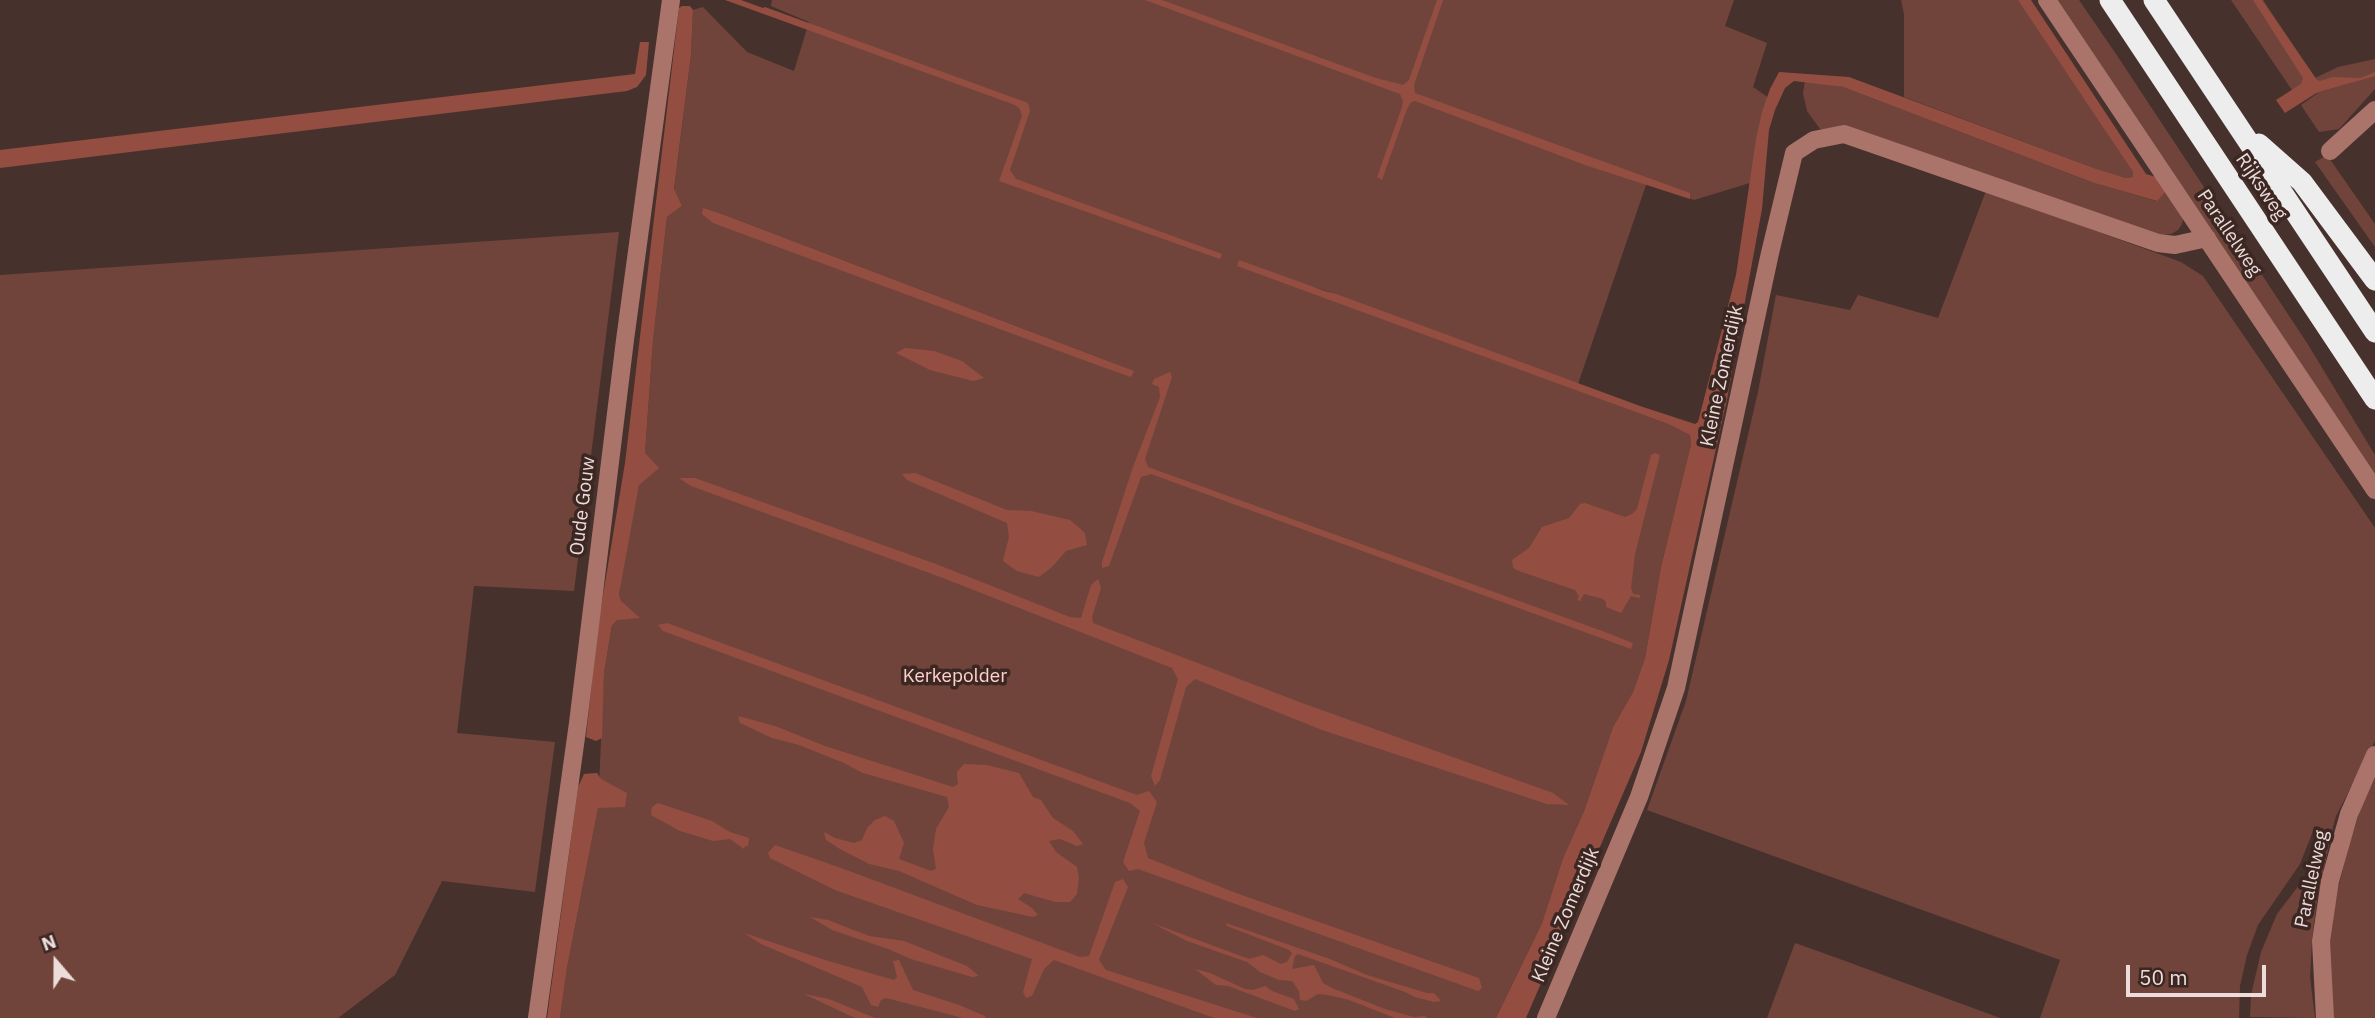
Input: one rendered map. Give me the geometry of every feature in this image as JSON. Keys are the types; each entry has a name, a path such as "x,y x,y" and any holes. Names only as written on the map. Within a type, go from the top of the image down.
{"highway":[{"name":"Rijksweg","path":"2110,0 2375,399"},
{"name":"Rijksweg","path":"2154,0 2375,332"},
{"path":"2239,127 2302,182 2375,280"}],"street":[{"name":"Oude Gouw","path":"537,1018 578,723 625,340 671,0"},
{"name":"Parallelweg","path":"2047,0 2375,490"},
{"path":"2330,151 2375,110"},
{"name":"Kleine Zomerdijk","path":"1545,1018 1639,797 1676,688 1794,153 1814,140 1844,134 2158,243 2183,244 2207,238"},
{"name":"Parallelweg","path":"2325,1018 2320,941 2330,881 2349,814 2375,755"}],"green space":[{"name":"Kerkepolder","path":"772,0 1734,0 1725,26 1767,43 1753,87 1769,98 1753,182 1694,200 1647,182 1578,384 1337,294 1238,265 1668,424 1690,435 1691,444 1661,567 1645,658 1633,692 1613,727 1584,811 1563,858 1542,923 1496,1018 560,1018 598,808 604,673 612,625 621,601 619,594 623,553 627,546 645,453 653,341 667,217 682,206 674,190 691,55 693,10 703,7 747,52 794,71 809,22 771,6","holes":["703,209 722,214 1134,371"]},
{"path":"1901,0 2020,0 2133,172 2133,177 2126,178 2094,168 1904,97 1904,14"},
{"path":"2058,0 2079,0 2116,54 2307,343 2375,455 2375,475"},
{"path":"2231,0 2263,0 2315,78 2338,67 2375,59 2375,89 2339,129 2319,132 2301,105 2318,93 2294,93"},
{"path":"1805,81 1843,87 2094,183 2156,201 2166,191 2183,219 2182,224 2171,234 2160,235 1832,129 1820,129 1807,111 1803,93"},
{"path":"2327,155 2375,224 2375,247 2315,162"},
{"path":"1986,191 2181,262 2203,276 2375,528 2375,741 2336,816 2317,899 2310,977 2315,1018 2250,1017 2251,995 2261,952 2277,914 2309,872 2320,829 2313,831 2300,864 2258,925 2240,986 2239,1018 2040,1018 2060,960 1647,810 1686,701 1758,392 1776,295 1850,310 1858,295 1938,318"},
{"path":"619,232 574,591 474,586 457,733 555,742 535,892 442,881 395,975 338,1018 0,1018 0,275"},
{"path":"2375,778 2375,1018 2334,1018 2329,980 2330,933 2349,845 2361,807"},
{"path":"1795,943 1837,958 2000,1018 1767,1018"}],"shaded area":[{"path":"725,0 741,0 765,7 1028,103 1030,111 1010,170 1016,179 1222,254 1220,259 999,181 1022,116 1015,105"},
{"path":"1145,0 1162,0 1376,78 1403,85 1409,80 1437,0 1443,0 1414,85 1415,93 1690,193 1690,199 1585,165 1415,101 1411,102 1407,109 1382,180 1377,177 1402,107 1400,94"},
{"path":"2018,0 2031,0 2146,174 2156,177 2166,191 2157,201 2094,183 1843,87 1794,81 1785,88 1769,130 1762,209 1727,399 1669,660 1641,752 1526,1018 1496,1018 1542,923 1563,858 1584,811 1613,727 1633,692 1645,658 1661,567 1691,444 1690,435 1668,424 1237,266 1239,260 1695,424 1698,422 1736,275 1762,112 1779,72 1849,77 2094,168 2126,178 2133,177 2133,172"},
{"path":"2253,0 2262,0 2317,80 2333,77 2361,78 2375,72 2375,76 2318,92 2285,113 2276,100 2301,84 2303,78"},
{"path":"690,6 693,10 691,55 674,189 682,206 667,217 653,341 645,453 659,468 639,485 619,594 621,601 640,618 617,620 612,625 604,673 602,738 596,741 586,737 598,625 625,463 679,8"},
{"path":"640,42 649,42 646,75 637,87 627,91 0,168 0,150 635,74"},
{"path":"703,208 1134,371 1131,377 713,223 702,214"},
{"path":"905,348 934,351 962,361 984,378 973,381 930,370 896,353"},
{"path":"1170,372 1172,377 1145,459 1148,467 1605,632 1633,643 1631,649 1151,474 1141,477 1109,566 1102,568 1133,467 1160,397 1159,387 1152,384 1154,379"},
{"path":"1651,455 1660,455 1635,554 1631,588 1633,594 1640,595 1640,598 1631,596 1621,613 1606,607 1603,599 1584,594 1580,601 1577,600 1579,596 1575,590 1513,567 1512,560 1529,548 1542,527 1569,518 1580,504 1585,503 1625,517 1632,514 1637,509"},
{"path":"915,473 1007,510 1031,511 1070,520 1085,533 1087,545 1066,551 1039,577 1017,571 1003,561 1009,537 1007,523 907,480 902,474"},
{"path":"679,478 695,478 936,564 1070,617 1081,618 1091,585 1098,579 1101,588 1092,617 1093,623 1302,703 1553,793 1569,805 1547,804 1322,730 1195,679 1186,687 1160,780 1155,786 1151,776 1178,679 1172,668 943,578 691,486"},
{"path":"667,623 1137,795 1149,791 1157,802 1144,843 1148,858 1236,893 1479,978 1482,988 1478,991 1138,869 1129,871 1123,862 1140,811 1130,803 663,631 658,625"},
{"path":"738,716 775,726 825,746 953,787 958,784 957,772 964,764 987,765 1019,773 1033,797 1041,800 1053,818 1073,831 1083,844 1077,846 1060,839 1049,841 1056,852 1077,867 1077,894 1070,902 1055,902 1024,893 1018,899 1038,915 1033,917 977,905 899,871 869,864 840,849 826,840 824,832 854,843 862,840 867,828 875,820 885,816 894,821 904,843 899,859 931,871 936,869 933,849 936,829 949,807 947,797 863,773 799,745 772,738 740,723"},
{"path":"597,773 601,779 627,793 625,807 598,808 560,1018 547,1018 578,787 584,774"},
{"path":"658,803 712,821 730,832 749,838 748,846 744,849 730,839 713,841 680,831 651,815 652,807"},
{"path":"775,845 1080,957 1089,956 1115,882 1123,879 1128,887 1099,960 1106,970 1257,1018 1214,1018 1054,960 1044,969 1032,996 1026,998 1023,992 1032,959 835,890 770,858 768,853"},
{"path":"810,917 828,920 869,936 904,941 967,966 979,976 972,977 911,959 832,930"},
{"path":"1152,923 1249,959 1263,955 1281,964 1287,962 1292,953 1227,926 1226,923 1330,959 1367,975 1434,993 1441,1001 1415,997 1298,954 1292,969 1314,965 1323,983 1332,988 1385,1009 1427,1018 1395,1018 1328,995 1318,994 1306,1001 1300,1000 1299,991 1292,981 1279,980 1260,972 1247,962 1187,941"},
{"path":"744,933 894,980 897,977 893,961 899,960 913,990 959,1005 986,1018 963,1018 886,998 881,1000 878,1007 871,1005 862,987 761,944"},
{"path":"1195,969 1245,989 1253,990 1265,986 1294,999 1299,1009 1295,1011 1228,986 1216,985"},
{"path":"804,994 829,999 875,1018 855,1018"}]}
